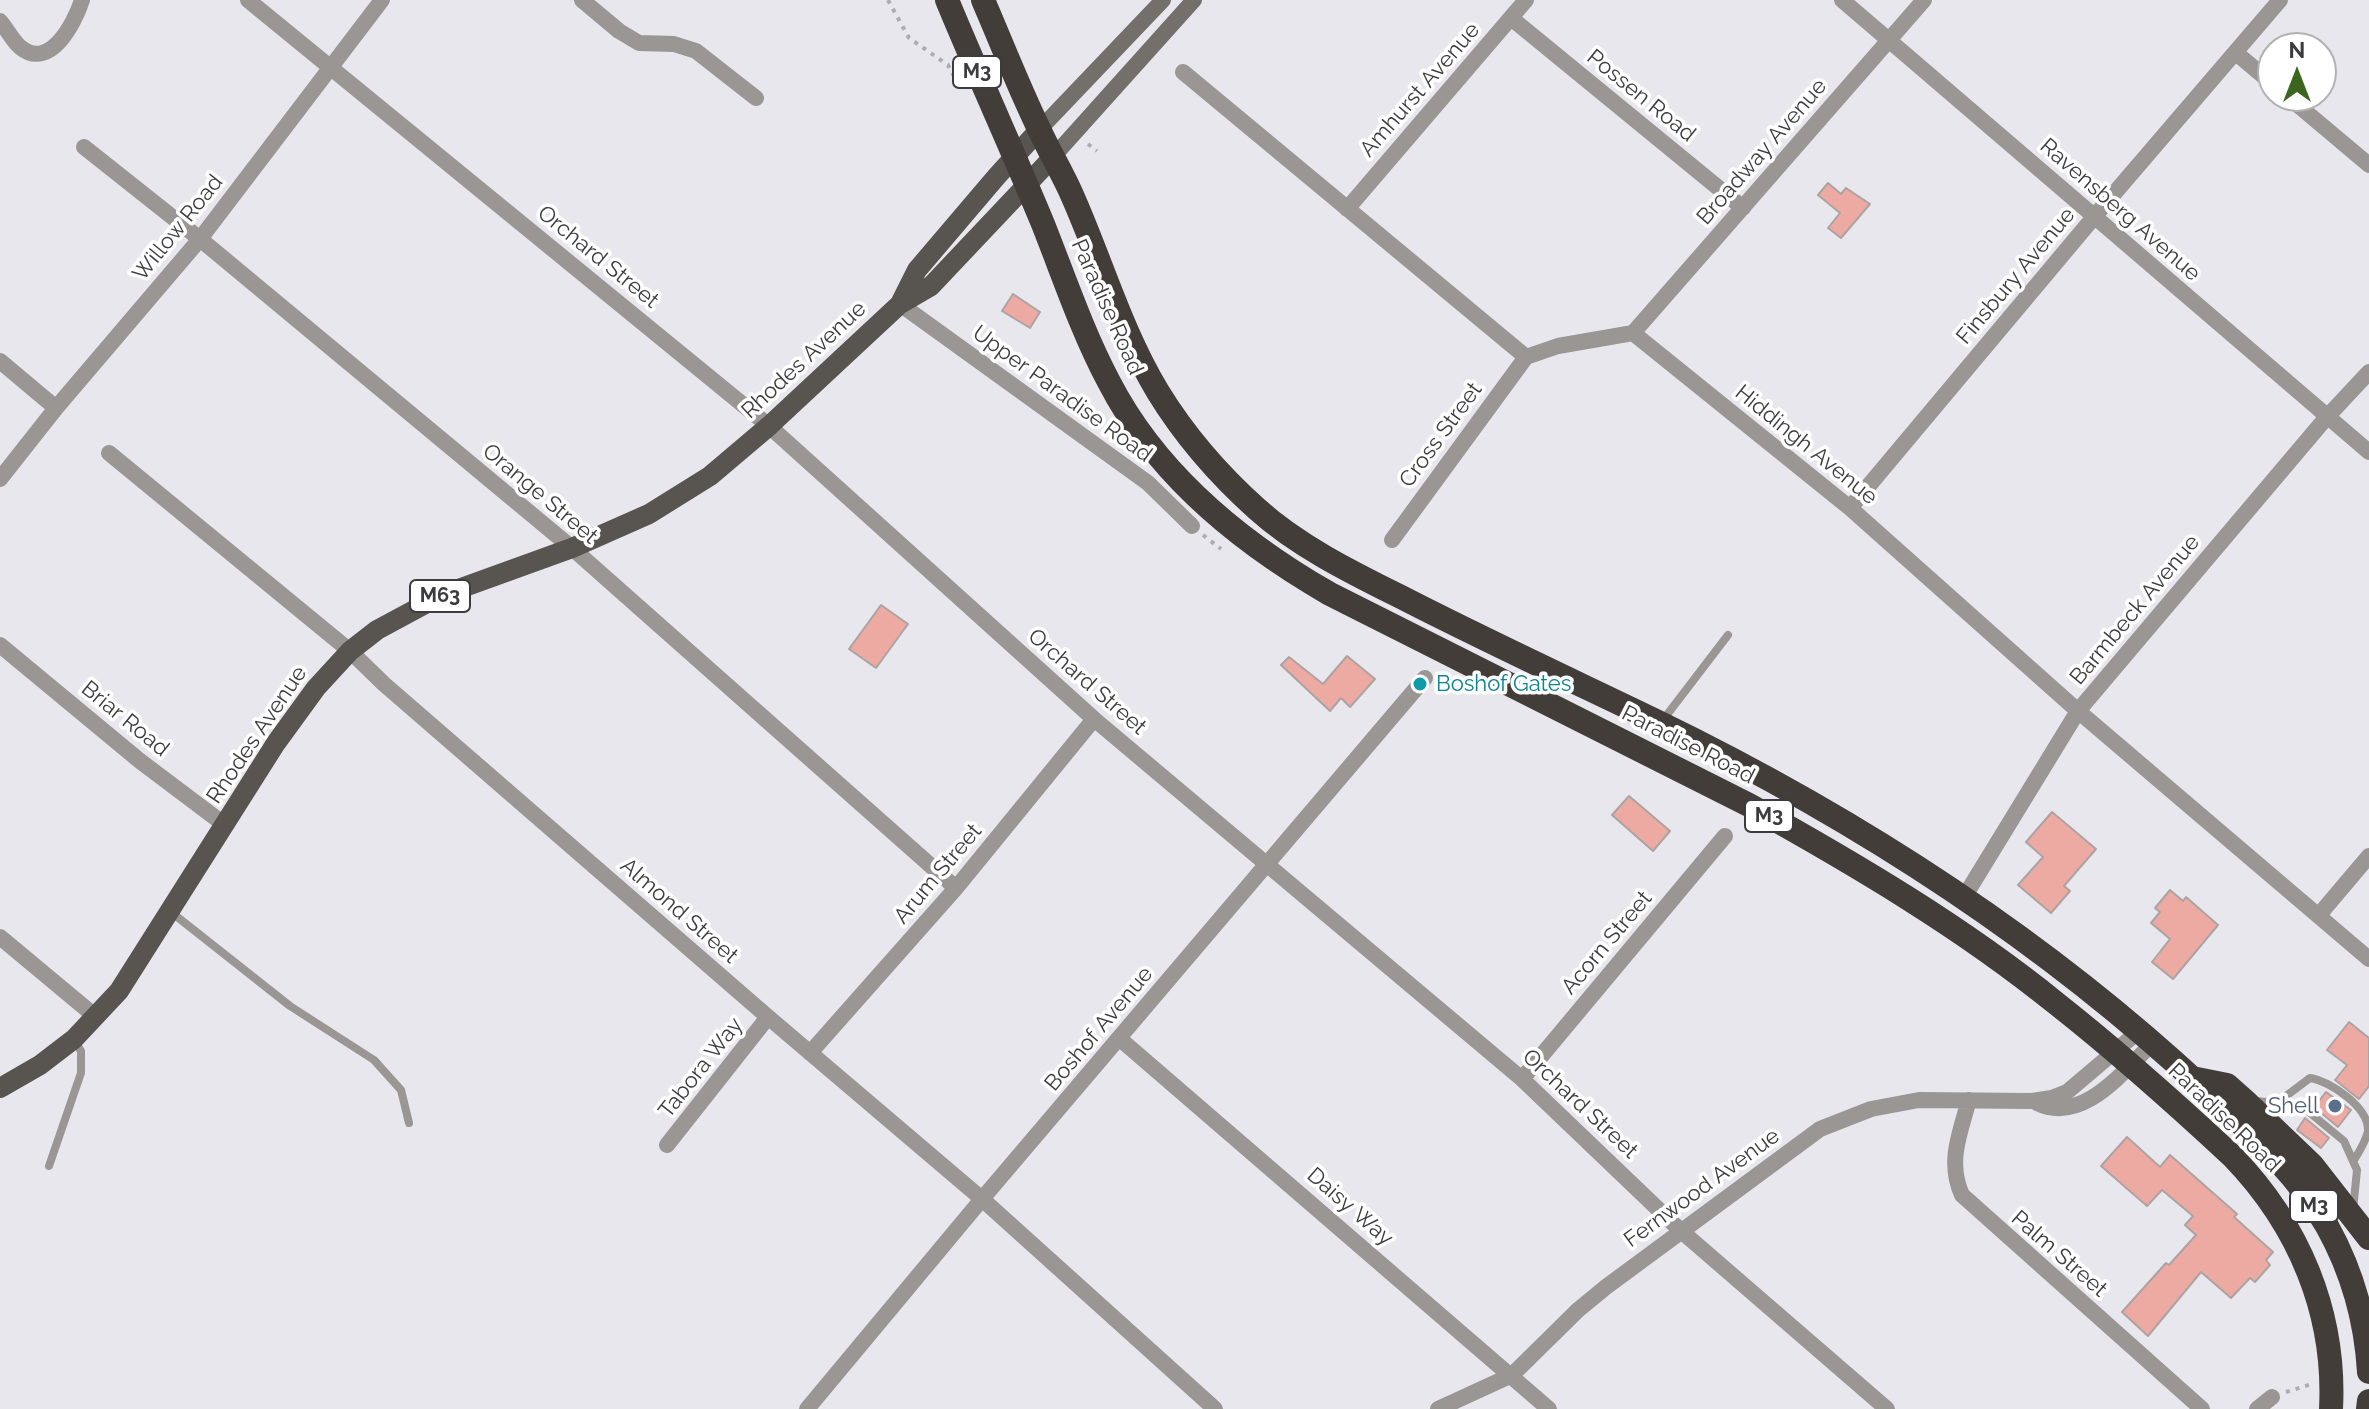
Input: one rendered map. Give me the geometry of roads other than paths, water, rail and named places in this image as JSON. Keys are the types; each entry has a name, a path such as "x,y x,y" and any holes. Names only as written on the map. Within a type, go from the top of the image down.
{"highway":[{"name":"M3","path":"947,0 1026,185"},
{"name":"M3","path":"983,0 1053,157"},
{"name":"Paradise Road","path":"1053,157 1155,387 1177,422 1223,477 1278,526 1359,575 1661,723 1824,811 1963,899 2064,971 2146,1037 2280,1163 2325,1223 2350,1275 2368,1348 2369,1372"},
{"name":"Paradise Road","path":"1026,185 1110,384 1159,454 1224,523 1279,565 1330,594 1749,805 1860,868 1951,927 2044,994 2232,1156 2252,1176 2280,1214 2301,1254 2320,1306 2330,1356 2331,1409"},
{"path":"2192,1078 2227,1085 2245,1101 2312,1165 2369,1238"},
{"path":"2368,1409 2369,1400"}],"main road":[{"name":"M63","path":"1039,130 1163,0"},
{"name":"M63","path":"1053,157 1194,0"},
{"name":"Rhodes Avenue","path":"900,304 917,270 1039,130"},
{"name":"Rhodes Avenue","path":"0,1088 40,1065 74,1039 119,991 276,743 316,688 350,651 377,630 442,595 572,548 658,509 710,476 769,426 900,304 931,286 1053,157"},
{"path":"2350,1409 2369,1400"}],"street":[{"path":"0,21 22,48 35,53 44,51 54,47 68,34 82,0"},
{"name":"Orchard Street","path":"248,0 769,426 1094,719 1522,1079 1680,1230 1887,1409"},
{"name":"Willow Road","path":"0,479 56,408 200,239 382,0"},
{"path":"582,0 619,31 639,43 674,44 696,51 756,98"},
{"name":"Amhurst Avenue","path":"1347,209 1526,0"},
{"name":"Ravensberg Avenue","path":"1842,0 2369,452"},
{"name":"Broadway Avenue","path":"1633,333 1924,0"},
{"name":"Finsbury Avenue","path":"1850,508 2280,0"},
{"name":"Possen Road","path":"1511,18 1743,208"},
{"path":"2236,53 2257,71"},
{"path":"1183,72 1526,357 1569,344 1633,333"},
{"path":"2306,112 2369,165"},
{"name":"Orange Street","path":"84,147 200,239 572,548 956,888"},
{"name":"Upper Paradise Road","path":"900,304 1148,483 1192,526"},
{"name":"Hiddingh Avenue","path":"1633,333 1850,508 2078,711 2369,959"},
{"name":"Cross Street","path":"1392,540 1526,357"},
{"path":"0,361 56,408"},
{"name":"Barmbeck Avenue","path":"1963,899 2078,711 2326,418 2369,372"},
{"name":"Almond Street","path":"109,453 350,651 384,684 768,1017 982,1199 1215,1409"},
{"name":"Briar Road","path":"0,645 140,761 225,825"},
{"name":"Boshof Avenue","path":"807,1409 1425,678"},
{"name":"Arum Street","path":"810,1053 956,888 1094,719"},
{"name":"Acorn Street","path":"1522,1079 1725,836"},
{"path":"2319,915 2369,856"},
{"path":"0,937 96,1017"},
{"name":"Tabora Way","path":"667,1145 768,1017"},
{"name":"Fernwood Avenue","path":"1438,1409 1512,1375 1578,1310 1680,1230 1820,1129 1871,1109 1919,1100 2032,1101 2054,1108 2079,1105 2087,1102 2122,1059 2146,1037"},
{"name":"Daisy Way","path":"1120,1039 1549,1409"},
{"name":"Palm Street","path":"1969,1100 1953,1158 1956,1183 1962,1195 2202,1409"},
{"path":"2257,1409 2272,1397"}],"lane":[{"path":"1661,723 1728,635"},
{"path":"170,912 290,1006 374,1060 401,1090 409,1123"},
{"path":"49,1166 81,1073 81,1051 74,1039"},
{"path":"2278,1102 2310,1078 2327,1082 2362,1110 2366,1118 2368,1131 2354,1160"},
{"path":"2245,1101 2293,1104 2311,1112 2344,1141 2354,1160 2356,1184 2352,1216"}],"place":[{"name":"Boshof Gates","path":"1420,684"},
{"name":"Shell","path":"2335,1106"}]}
